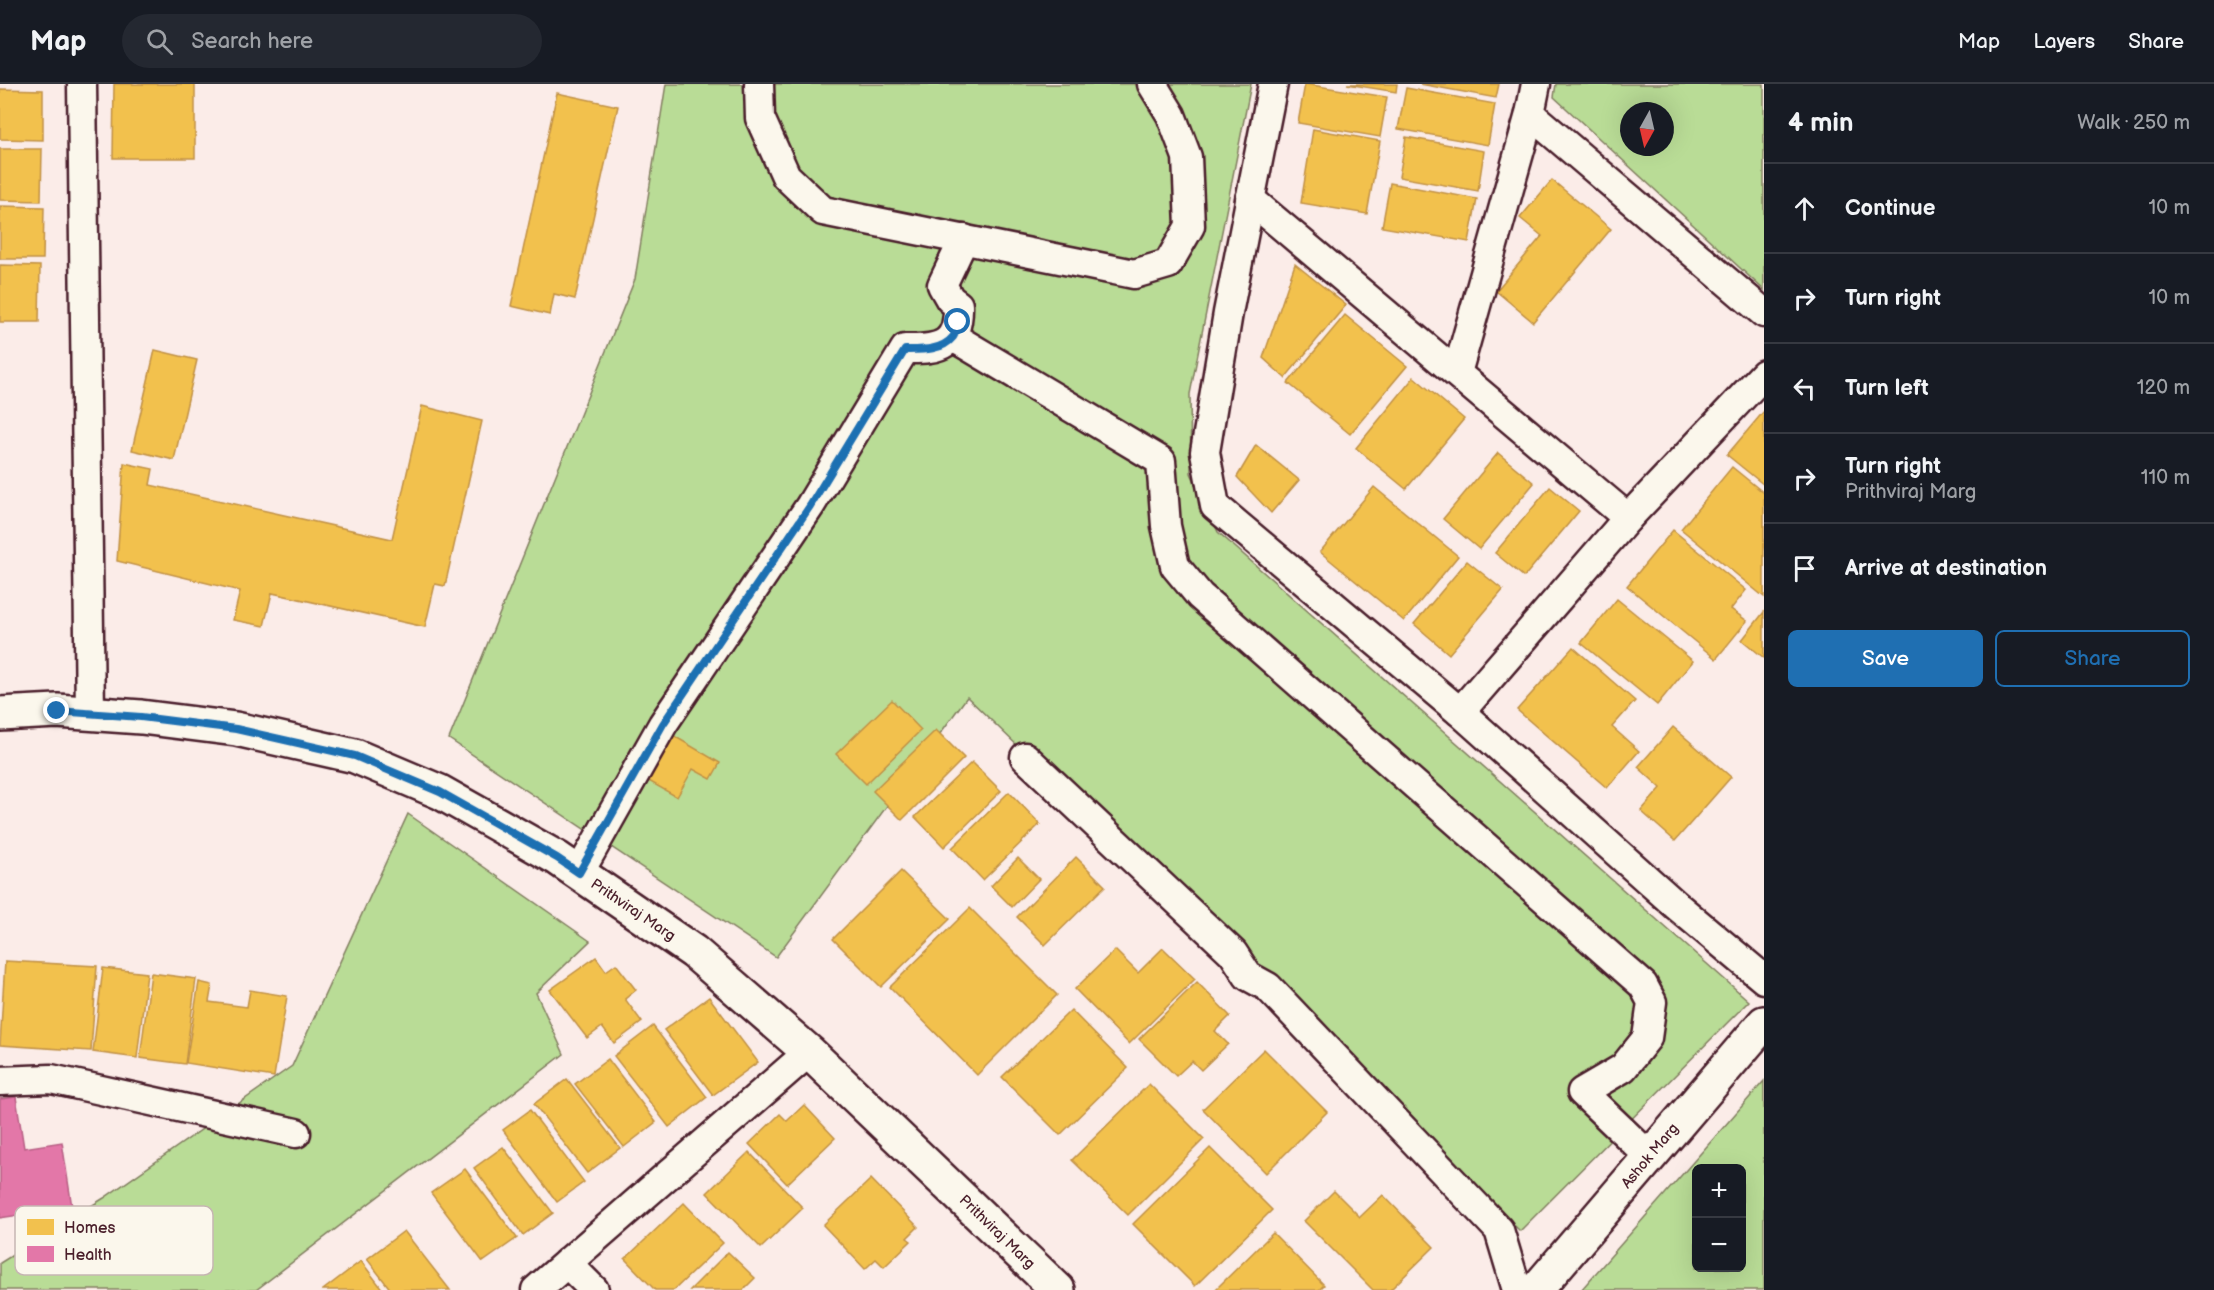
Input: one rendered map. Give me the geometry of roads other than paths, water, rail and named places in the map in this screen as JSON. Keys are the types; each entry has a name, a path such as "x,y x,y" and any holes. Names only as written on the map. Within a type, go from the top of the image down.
{"street":[{"path":"82,84 90,713"},
{"path":"759,84 760,118 786,176 823,211 1134,274 1168,264 1190,226 1186,157 1171,115 1152,84"},
{"path":"1273,84 1228,313 1205,452 1215,506 1460,712 1677,906 1764,979"},
{"path":"1456,373 1530,114 1536,84"},
{"path":"1530,114 1764,312"},
{"path":"1250,199 1628,518"},
{"path":"579,873 663,724 810,506 905,350 925,350 941,346 953,337 958,322 958,305 950,299 942,285 964,239"},
{"path":"953,337 1161,461 1166,526 1175,566 1200,597 1642,985 1652,1002 1647,1038 1623,1068 1582,1092 1650,1157"},
{"path":"1460,712 1628,518 1764,374"},
{"name":"Prithviraj Marg","path":"0,714 57,711 90,713 236,729 355,756 440,792 557,858 694,952 809,1052 1058,1290"},
{"path":"1025,757 1233,953 1248,976 1268,987 1498,1230 1517,1290"},
{"name":"Ashok Marg","path":"1536,1290 1764,1023"},
{"path":"536,1290 809,1052"},
{"path":"0,1081 51,1078 296,1132"},
{"path":"567,1263 594,1290"}]}
